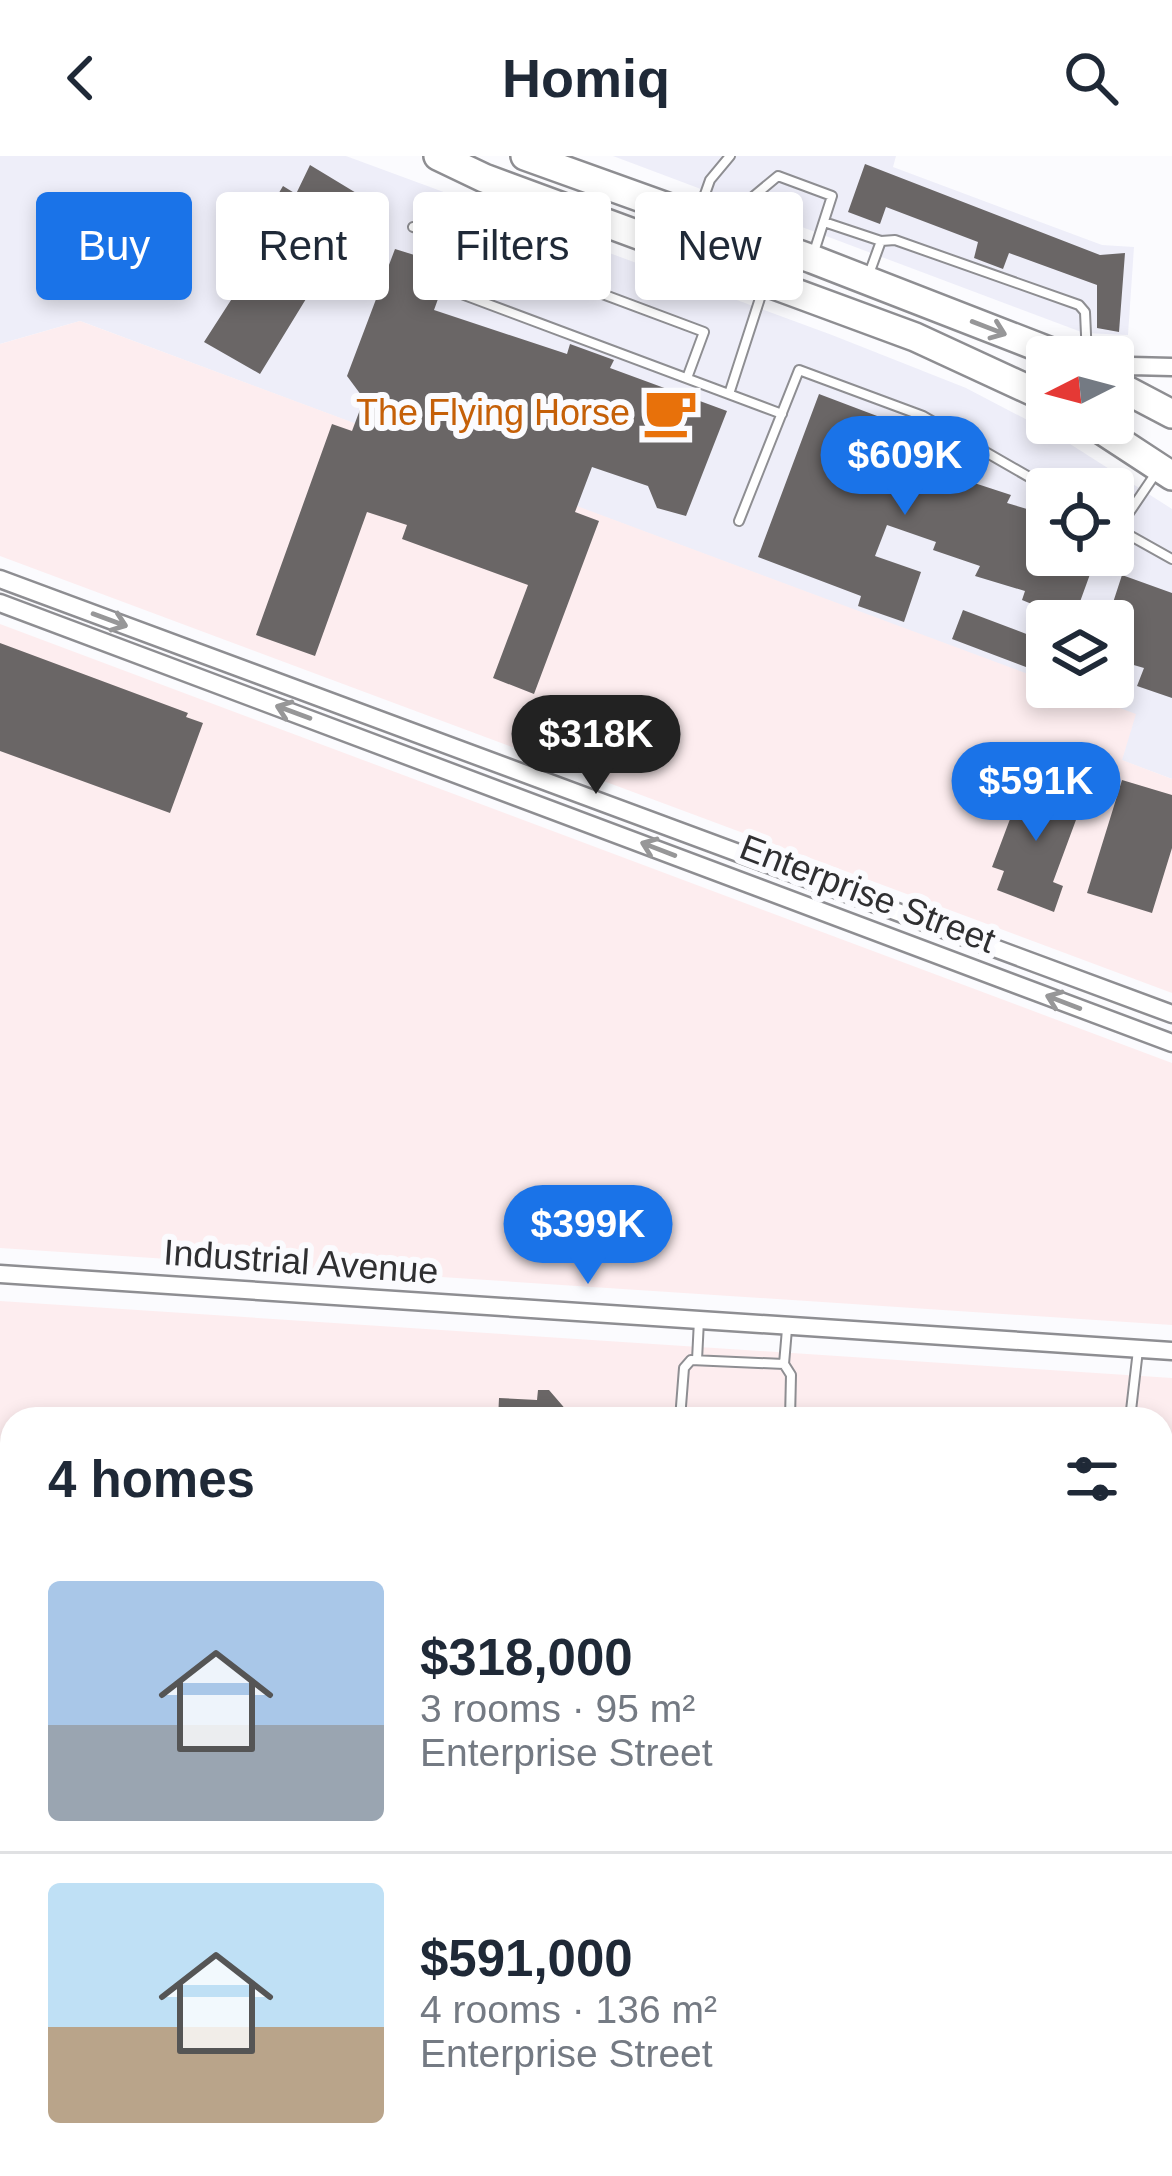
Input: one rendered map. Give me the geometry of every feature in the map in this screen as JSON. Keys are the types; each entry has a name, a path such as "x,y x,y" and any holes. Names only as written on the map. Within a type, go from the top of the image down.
{"main road":[{"path":"525,156 635,195"},
{"path":"445,157 635,231"},
{"path":"803,256 1026,342"},
{"path":"803,296 915,337 1026,388"},
{"path":"1134,391 1172,414"},
{"path":"1131,444 1168,463"}],"street":[{"path":"1134,367 1172,367"},
{"name":"Enterprise Street","path":"0,579 1172,1014"},
{"name":"Enterprise Street","path":"0,603 1172,1043"},
{"name":"Industrial Avenue","path":"0,1274 1172,1351"}],"lane":[{"path":"707,192 707,185 730,156"},
{"path":"753,192 778,176 832,196 812,259"},
{"path":"824,222 881,241 895,240 1079,305 1085,313 1086,336"},
{"path":"866,280 881,241"},
{"path":"611,297 704,332 687,378"},
{"path":"475,300 782,414"},
{"path":"729,394 760,300"},
{"path":"739,521 799,370 923,416 1026,476"},
{"path":"1134,504 1168,463"},
{"path":"1134,538 1172,559"},
{"path":"697,1360 699,1321"},
{"path":"787,1326 784,1364 791,1376 790,1407"},
{"path":"1131,1407 1138,1349"},
{"path":"681,1407 684,1368 691,1360 784,1364"}],"shaded area":[{"path":"0,156 346,156 444,192 413,192 413,300 611,300 611,254 635,262 635,300 737,300 966,388 1026,419 1026,444 1070,444 1108,468 1026,468 1026,576 1134,576 1134,485 1172,509 1172,779 1121,760 1078,708 1134,708 1134,600 1026,600 1026,674 80,321 0,344"},
{"path":"613,156 896,156 893,167 1102,245 1134,247 1128,335 1084,333 803,227 803,192 709,192"},
{"path":"80,321 1026,673 1026,708 1120,708 1136,714 1122,760 1172,779 1172,993 0,556 0,344"},
{"path":"0,624 1172,1063 1172,1325 0,1248"},
{"path":"0,1301 1172,1378 1172,1407 0,1407"}],"building":[{"path":"865,164 1100,255 1125,253 1119,332 1097,328 1097,285 1009,253 1003,269 974,258 978,242 886,207 880,224 848,212"},
{"path":"310,165 355,192 297,192"},
{"path":"395,249 413,255 413,300 438,300 434,310 567,354 570,344 614,360 610,368 727,411 686,516 657,508 648,486 592,467 575,512 599,521 534,694 493,678 528,585 402,539 407,525 367,512 315,656 256,635 332,424 352,431 364,399 347,376 376,300 389,300 389,265"},
{"path":"231,300 305,300 260,374 204,342"},
{"path":"819,394 922,433 916,450 964,468 959,478 1011,495 1007,503 1026,509 1026,576 1089,576 1081,600 1026,602 1022,600 1025,591 975,576 980,566 933,550 936,542 887,525 875,556 921,572 904,622 858,606 861,596 758,557"},
{"path":"1122,576 1172,593 1172,698 1137,686 1144,668 1134,665 1134,600 1114,600"},
{"path":"963,610 1026,634 1026,667 952,639"},
{"path":"0,643 188,713 186,717 203,723 170,813 0,751"},
{"path":"1025,779 1083,801 1053,882 1063,886 1054,912 997,890 1004,871 992,867"},
{"path":"1122,780 1172,795 1172,848 1152,913 1087,893"},
{"path":"538,1390 549,1390 564,1407 499,1407 499,1398 537,1400"}],"place":[{"name":"The Flying Horse","path":"670,412"}]}
